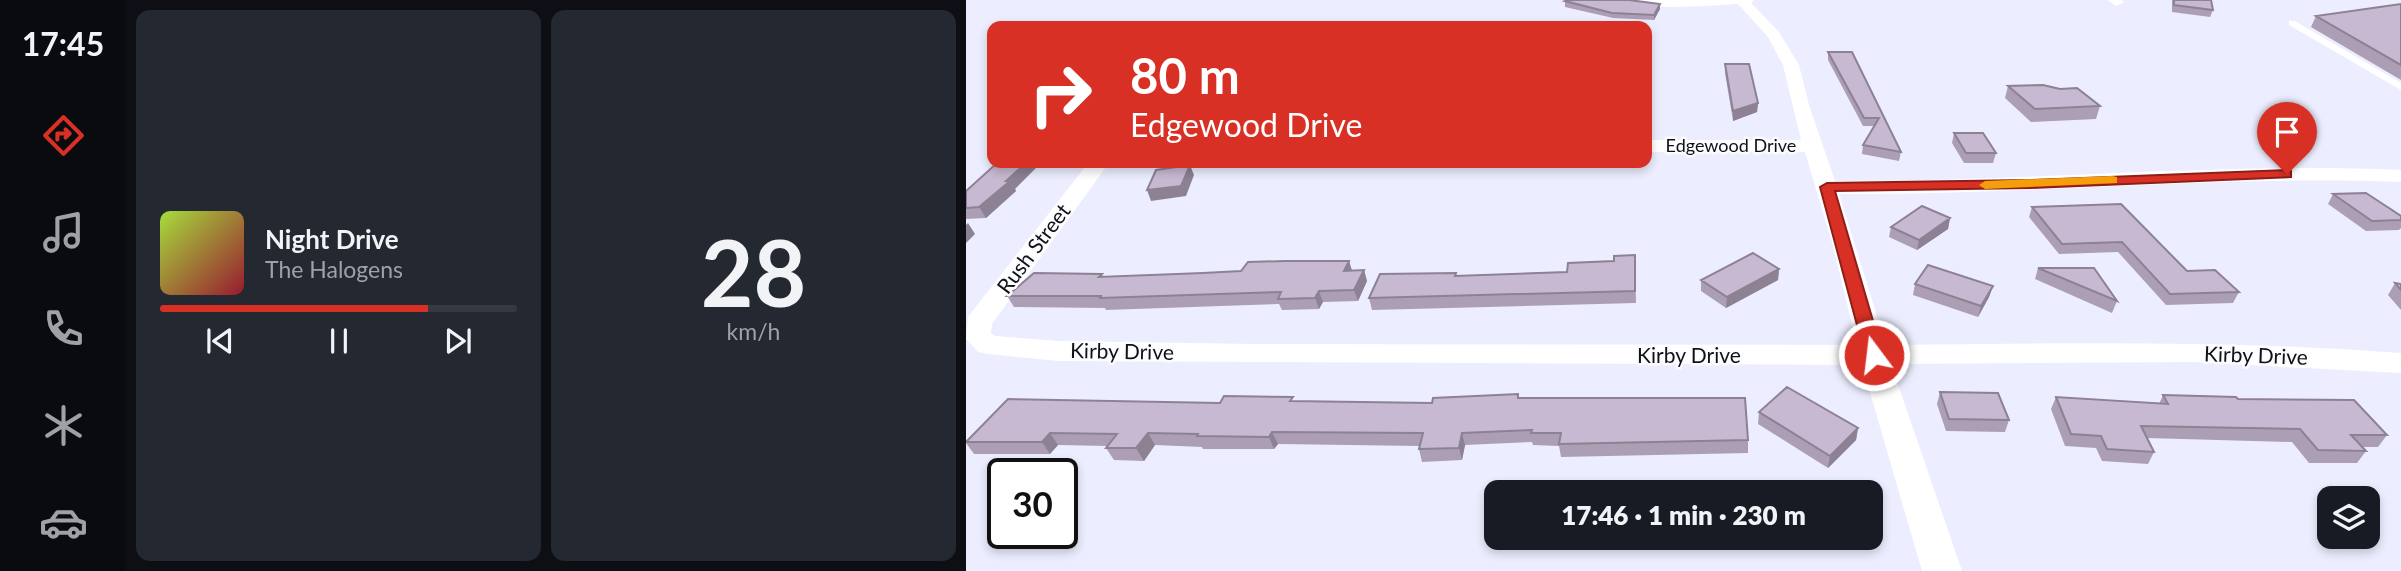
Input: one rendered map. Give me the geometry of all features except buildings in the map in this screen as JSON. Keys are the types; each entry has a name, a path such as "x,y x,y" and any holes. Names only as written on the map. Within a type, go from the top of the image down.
{"street":[{"path":"1629,0 1666,3 1747,0"},
{"path":"1741,1 1774,34 1791,65 1800,105 1815,146 1874,355 1942,571"},
{"name":"Edgewood Drive","path":"1652,145 1815,146"},
{"name":"Rush Street","path":"979,339 976,332 978,323 1099,168"},
{"path":"1827,187 2030,184 2287,174 2401,176"},
{"name":"Kirby Drive","path":"979,339 988,345 1058,351 1525,356 2172,354 2348,358 2401,363"}],"lane":[{"path":"2305,21 2292,23 2401,87"}],"slow traffic":[{"path":"1985,185 2112,180"}],"route":[{"path":"1874,355 1827,187 2030,184 2287,174"}]}
